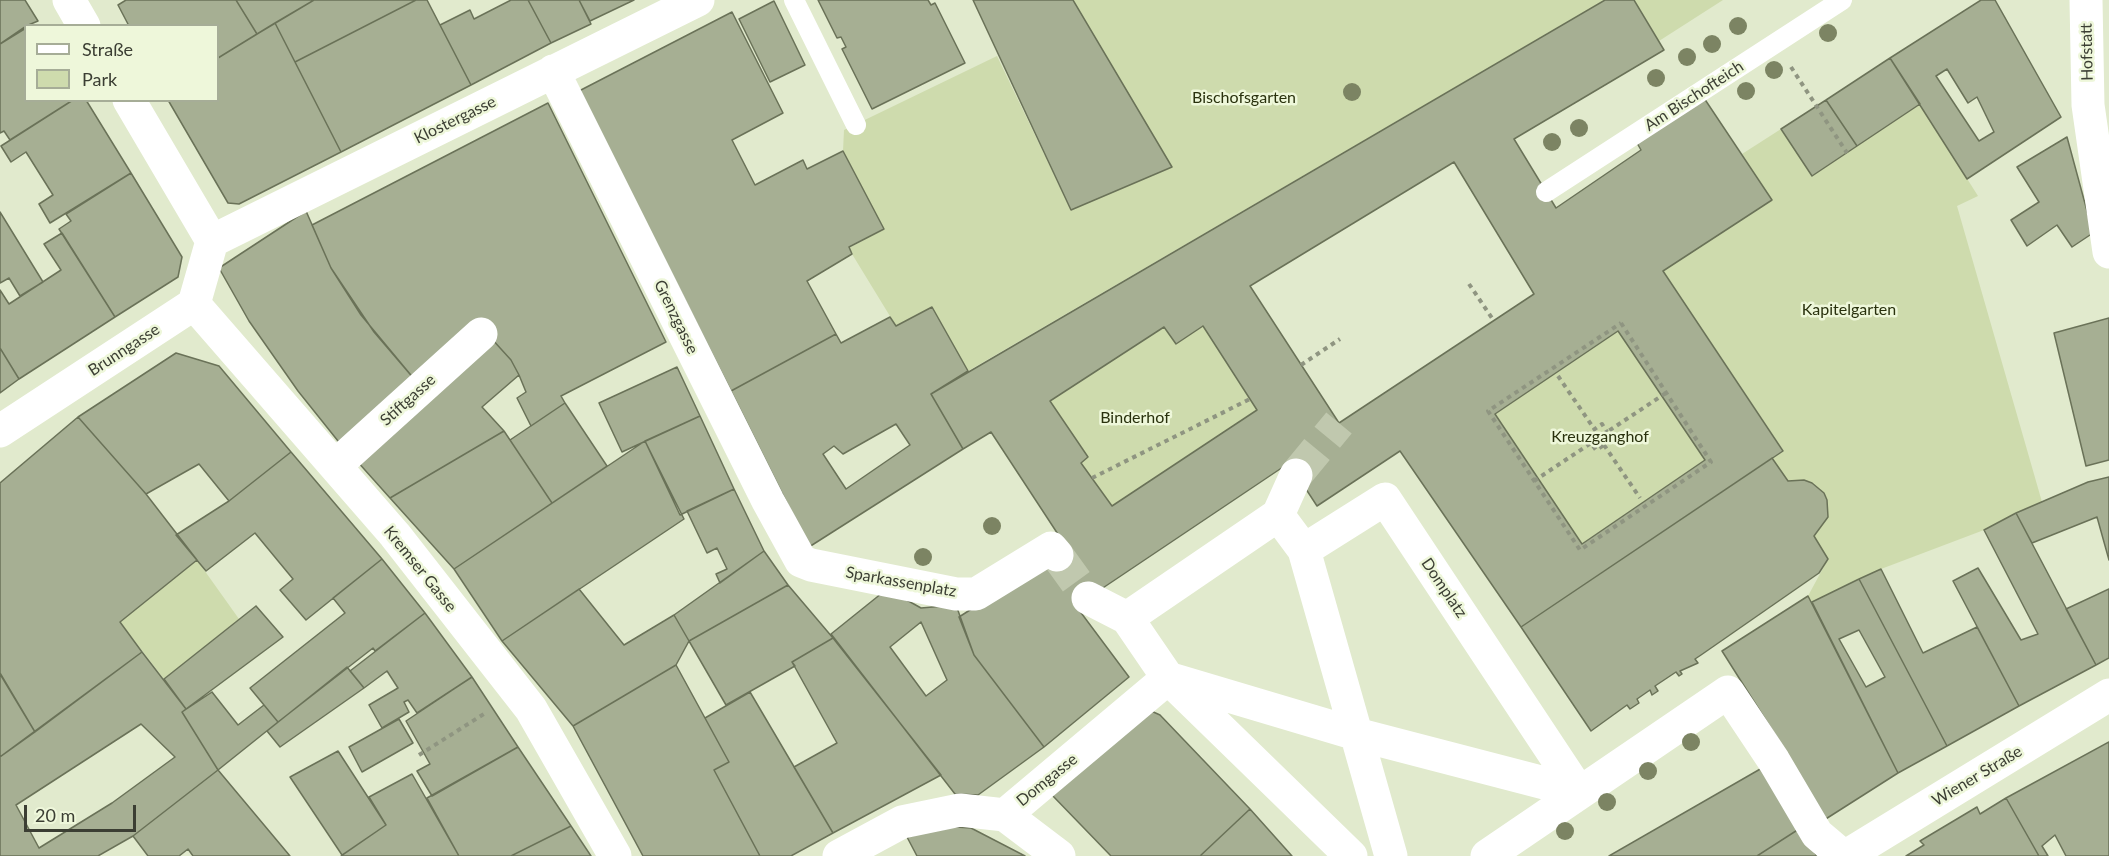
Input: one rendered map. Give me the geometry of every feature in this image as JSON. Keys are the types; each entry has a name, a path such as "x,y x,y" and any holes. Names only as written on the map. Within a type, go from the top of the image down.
{"street":[{"path":"69,0 83,24"},
{"name":"Klostergasse","path":"212,241 698,0"},
{"name":"Hofstatt","path":"2086,0 2088,105 2109,252"},
{"name":"Grenzgasse","path":"554,72 768,501 801,561"},
{"path":"130,102 212,241 194,304"},
{"name":"Brunngasse","path":"0,431 194,304"},
{"name":"Kremser Gasse","path":"194,304 394,535 519,693 531,709 615,856"},
{"name":"Stiftgasse","path":"335,466 481,334"},
{"path":"1127,618 1278,515 1296,475"},
{"name":"Domplatz","path":"1304,550 1385,500 1579,792"},
{"path":"1278,515 1304,550 1391,856"},
{"name":"Sparkassenplatz","path":"801,561 811,565 956,594 983,592 1051,548 1057,555"},
{"path":"1088,598 1127,618 1168,678 1351,856"},
{"path":"1168,678 1356,734 1579,792"},
{"name":"Domgasse","path":"839,856 902,822 960,810 1005,815 1168,678"},
{"path":"1487,856 1728,692 1774,761 1816,834 1844,856"},
{"name":"Wiener Straße","path":"1844,856 2109,695"},
{"path":"1005,815 1059,856"}],"lane":[{"path":"794,0 856,125"},
{"name":"Am Bischofteich","path":"1546,192 1842,0"}],"path":[{"path":"1776,44 1847,153"},
{"path":"1469,284 1494,321"},
{"path":"1621,323 1711,462 1580,550 1534,481 1488,411 1621,323"},
{"path":"1301,365 1340,339"},
{"path":"1558,376 1595,430"},
{"path":"1607,432 1666,393"},
{"path":"1092,478 1250,399"},
{"path":"1602,424 1612,439 1596,450 1586,435 1595,430 1602,424"},
{"path":"1534,481 1591,442"},
{"path":"1604,445 1640,498"},
{"path":"419,755 519,693"}],"green space":[{"name":"Bischofsgarten","path":"1073,0 1605,0 968,371 932,307 896,326 852,254 849,248 884,229 843,151 844,130 997,56 1071,210 1171,167"},
{"path":"1634,0 1723,0 1659,41"},
{"name":"Kapitelgarten","path":"1920,104 1978,196 1957,206 2042,502 1984,530 1881,569 1812,602 1808,596 1828,559 1814,536 1828,517 1827,500 1824,493 1812,483 1804,480 1788,481 1772,458 1783,450 1663,271 1772,200 1742,154 1781,129 1812,176"},
{"name":"Binderhof","path":"1203,326 1257,410 1112,506 1081,463 1050,401 1164,327"},
{"name":"Kreuzganghof","path":"1618,331 1705,460 1582,544 1495,414"},
{"path":"197,560 239,619 164,679 120,622"}],"building":[{"path":"0,0 25,0 38,21 24,24 24,27 0,44"},
{"path":"126,0 236,0 257,34 219,57 219,24 128,24 118,5"},
{"path":"236,0 314,0 257,34"},
{"path":"314,0 416,0 295,62 275,23"},
{"path":"416,0 427,0 471,85 341,152 295,62"},
{"path":"511,0 528,0 551,43 471,85 440,25 470,10 474,19"},
{"path":"528,0 579,0 591,24 551,43"},
{"path":"579,0 634,0 590,21"},
{"path":"818,0 928,0 931,5 935,3 965,63 872,109 842,49 846,47 841,37 837,38"},
{"path":"973,0 1073,0 1172,167 1071,210"},
{"path":"1605,0 1634,0 1664,50 1514,139 1556,208 1641,150 1637,143 1704,98 1772,200 1663,271 1783,451 1521,627 1400,451 1317,506 1289,463 1076,606 1129,677 1044,747 974,655 959,617 1067,548 991,432 963,449 931,394","holes":["1454,162 1534,294 1339,423 1250,286","1203,326 1257,410 1112,506 1081,463 1088,457 1050,401 1164,327 1176,344","1618,331 1705,460 1582,544 1495,414"]},
{"path":"1981,0 1995,0 2061,117 1967,179 1890,58","holes":["1947,69 1968,103 1977,97 1994,132 1979,141 1936,76"]},
{"path":"774,1 805,65 770,82 739,19"},
{"path":"732,12 783,113 732,140 755,185 803,160 807,169 843,151 884,229 849,247 852,254 807,281 836,334 731,391 579,91"},
{"path":"275,23 341,152 239,204 228,203 169,102 219,102 219,57"},
{"path":"24,29 24,102 70,102 10,140 4,131 0,133 0,44"},
{"path":"1890,58 1920,104 1857,146 1826,100"},
{"path":"1826,100 1857,146 1812,176 1781,129"},
{"path":"70,102 87,102 131,173 50,223 39,204 53,195 26,152 11,162 1,146"},
{"path":"548,103 666,342 561,396 565,403 531,426 517,398 526,392 519,375 511,360 491,338 415,380 361,315 331,268 312,225"},
{"path":"2067,137 2093,233 2072,247 2057,225 2027,246 2011,220 2039,202 2017,167"},
{"path":"131,173 182,257 178,277 115,317 59,229 71,221 66,214"},
{"path":"306,211 331,268 374,332 415,380 342,446 298,391 249,321 219,268"},
{"path":"0,212 43,282 20,296 9,278 0,283"},
{"path":"62,233 115,317 19,379 0,348 0,290 9,304 61,270 44,244"},
{"path":"932,307 968,371 931,394 963,449 809,547 731,391 836,334 841,343 890,317 896,326","holes":["896,424 910,445 846,489 823,454 834,446 843,454"]},
{"path":"2109,318 2109,460 2086,466 2054,333"},
{"path":"491,338 511,360 519,375 482,407 504,431 390,498 356,460"},
{"path":"0,348 19,379 0,393"},
{"path":"176,353 219,366 291,452 229,501 199,464 146,494 78,417"},
{"path":"677,367 700,416 622,452 599,403"},
{"path":"565,403 607,466 552,503 510,440"},
{"path":"700,416 734,489 680,515 645,441"},
{"path":"78,417 146,494 197,560 120,622 142,652 35,732 0,673 0,483"},
{"path":"504,431 552,503 454,569 390,498"},
{"path":"645,441 684,519 502,641 454,569"},
{"path":"291,452 382,559 306,620 280,590 293,579 255,533 206,571 176,535 229,501"},
{"path":"1772,458 1788,481 1804,480 1812,483 1824,493 1827,500 1828,517 1814,536 1828,559 1819,573 1695,659 1698,663 1680,671 1682,674 1679,676 1676,672 1655,686 1658,691 1652,695 1650,690 1637,699 1639,703 1630,709 1627,705 1591,731 1521,627"},
{"path":"2109,477 2109,560 2097,517 2032,543 2016,513 2088,482"},
{"path":"734,489 764,551 720,583 716,574 727,569 717,548 707,553 687,511"},
{"path":"2016,513 2096,665 2019,706 1953,581 1978,568 2021,640 2038,634 1984,530"},
{"path":"764,551 788,585 689,641 674,615"},
{"path":"382,559 425,613 375,651 373,648 278,722 250,688 345,613 333,598"},
{"path":"1881,569 1923,653 1977,627 2019,706 1947,746 1859,579"},
{"path":"1859,579 1947,746 1898,773 1812,602","holes":["1859,630 1885,677 1866,687 1839,639"]},
{"path":"788,585 833,638 792,662 795,666 726,705 689,641"},
{"path":"579,589 624,645 674,615 689,641 676,665 573,726 502,641"},
{"path":"887,589 921,608 956,605 974,655 1044,747 978,795 955,794 831,634","holes":["921,622 947,680 926,696 890,647"]},
{"path":"2109,589 2109,658 2096,665 2066,609"},
{"path":"1808,596 1898,773 1821,822 1784,749 1722,651"},
{"path":"256,606 283,637 186,709 164,679"},
{"path":"425,613 472,677 417,713 408,700 404,702 409,712 382,728 369,705 398,688 387,671 364,688 350,671"},
{"path":"833,638 941,775 833,833 794,767 837,743 792,662"},
{"path":"142,652 186,709 182,712 218,770 133,836 98,856 0,856 0,757","holes":["141,724 175,757 112,803 39,848 16,805"]},
{"path":"676,665 729,762 714,770 760,856 643,856 573,726"},
{"path":"347,667 364,688 280,747 267,731"},
{"path":"0,674 35,732 0,757"},
{"path":"472,677 518,747 432,796 417,771 430,764 406,721"},
{"path":"212,692 238,725 264,705 278,722 218,770 182,712"},
{"path":"750,692 833,833 791,856 760,856 714,770 729,762 705,718"},
{"path":"1149,710 1160,715 1250,809 1200,856 1111,856 1051,794"},
{"path":"399,719 413,743 362,772 349,747"},
{"path":"2109,742 2109,856 2066,856 2055,835 2042,846 2048,856 2039,856 2006,798"},
{"path":"518,747 571,826 511,856 459,856 427,798"},
{"path":"338,751 386,825 342,855 290,777"},
{"path":"1762,768 1799,829 1757,856 1609,856"},
{"path":"218,770 290,856 193,856 188,849 179,856 148,856 133,836"},
{"path":"412,774 459,856 341,856 386,825 369,797"},
{"path":"2006,798 2039,856 1906,856 1924,845 1920,841 1977,807 1980,814"},
{"path":"1250,809 1292,856 1200,856"},
{"path":"571,826 591,856 511,856"},
{"path":"941,826 971,828 1025,856 917,856 907,837"},
{"path":"1799,829 1817,856 1757,856"}],"tunnel":[{"path":"1296,475 1339,423"},
{"path":"1057,555 1088,598"}]}
